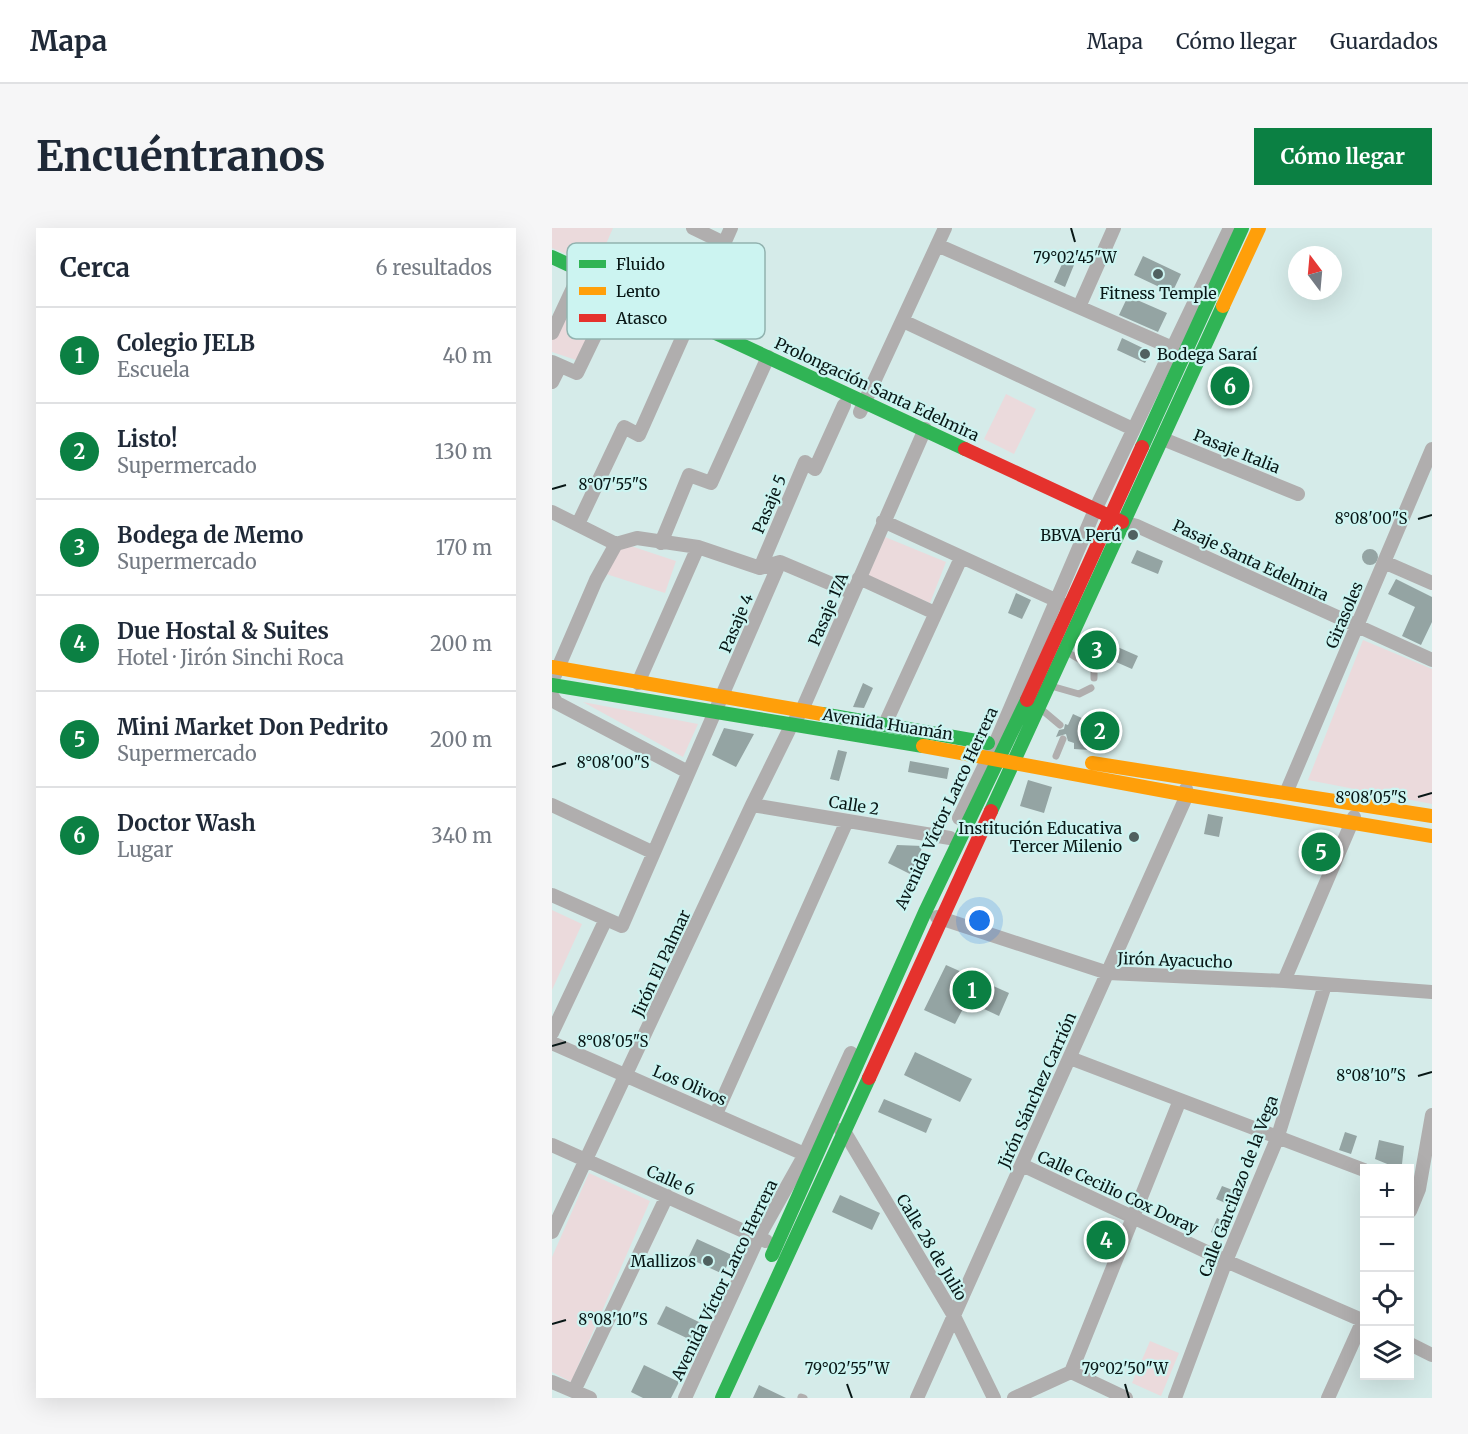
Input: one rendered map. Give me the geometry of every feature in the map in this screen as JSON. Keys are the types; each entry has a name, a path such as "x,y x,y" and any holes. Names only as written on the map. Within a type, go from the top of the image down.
{"main road":[{"name":"Avenida Víctor Larco Herrera","path":"707,1398 776,1245 809,1157 829,1125 1000,745 1028,694 1057,633 1178,350 1242,228"},
{"path":"722,1398 943,919 1034,755 1040,704 1259,228"},
{"name":"Prolongación Santa Edelmira","path":"552,257 567,268"},
{"name":"Prolongación Santa Edelmira","path":"552,270 567,273"},
{"name":"Prolongación Santa Edelmira","path":"716,339 1120,526"},
{"name":"Prolongación Santa Edelmira","path":"766,362 844,405 862,406"},
{"path":"1057,633 1068,645"},
{"name":"Avenida Huamán","path":"553,675 638,683 885,723 1000,745 1187,795 1432,836"},
{"name":"Avenida Huamán","path":"553,675 714,712 791,726 994,758 1034,755 1096,771 1186,778 1432,816"},
{"path":"1028,694 1040,704"}],"street":[{"path":"693,228 724,243 731,228"},
{"path":"862,406 945,228"},
{"path":"1079,307 1113,228"},
{"name":"Avenida Víctor Larco Herrera","path":"1000,745 1054,599 1134,429 1178,350 1230,228"},
{"path":"938,245 1178,350"},
{"path":"552,333 567,301"},
{"path":"903,321 1134,429"},
{"path":"552,382 556,364 577,373 593,339"},
{"path":"578,524 624,428 639,435 681,339"},
{"path":"661,543 689,475 711,483 766,362"},
{"name":"Pasaje 5","path":"760,568 805,462 815,468 844,405"},
{"name":"Pasaje 17A","path":"802,710 923,434"},
{"name":"Pasaje Italia","path":"1163,439 1298,494"},
{"name":"Girasoles","path":"1286,793 1384,562 1427,474 1432,449"},
{"path":"552,512 616,544 637,538 698,547 760,568 780,562 853,592"},
{"path":"883,521 1069,606"},
{"name":"Pasaje Santa Edelmira","path":"1120,526 1137,526 1432,660"},
{"path":"553,675 596,580 616,544"},
{"path":"638,683 698,547"},
{"path":"885,723 961,558"},
{"name":"Pasaje 4","path":"606,919 622,926 652,852 780,562"},
{"path":"1384,562 1432,583"},
{"path":"859,578 935,613"},
{"path":"552,696 557,703 688,772"},
{"name":"Jirón El Palmar","path":"552,1232 752,805 791,726 802,710"},
{"name":"Avenida Víctor Larco Herrera","path":"685,1398 759,1238 809,1157 950,838 994,758"},
{"path":"1186,778 1187,795"},
{"name":"Jirón Sánchez Carrión","path":"916,1398 1187,795"},
{"path":"1284,981 1353,822 1358,804"},
{"path":"552,805 652,852"},
{"name":"Calle 2","path":"752,805 950,838"},
{"path":"716,1114 848,821"},
{"path":"552,895 606,919 552,1033"},
{"name":"Jirón Ayacucho","path":"926,912 1108,973 1284,981 1432,992"},
{"name":"Calle Garcilazo de la Vega","path":"1175,1398 1226,1261 1277,1138 1325,985"},
{"name":"Los Olivos","path":"552,1044 716,1114 809,1157"},
{"path":"1070,1058 1360,1168"},
{"path":"1014,1398 1071,1372 1180,1100"},
{"path":"1414,1188 1432,1115"},
{"path":"829,1125 844,1131"},
{"name":"Calle 28 de Julio","path":"844,1131 954,1316 994,1398"},
{"name":"Calle 6","path":"552,1145 776,1245"},
{"name":"Calle Cecilio Cox Doray","path":"1022,1165 1226,1261 1360,1318"},
{"path":"574,1391 667,1196"},
{"path":"1328,1398 1361,1326"},
{"path":"1414,1346 1432,1355"},
{"path":"1071,1372 1126,1398"},
{"path":"552,1382 590,1398"}],"lane":[{"path":"1068,645 1094,668 1094,678"},
{"path":"1049,685 1079,694 1091,688"},
{"path":"1040,704 1060,725"},
{"path":"1034,755 1063,739"}],"shaded area":[{"path":"552,228 613,228 606,243 567,243 567,254 552,248"},
{"path":"567,308 567,339 586,339 576,360 552,352 552,339"},
{"path":"1006,394 1036,409 1014,454 984,439"},
{"path":"885,537 946,562 930,603 868,576"},
{"path":"631,546 676,561 665,593 603,573 619,549"},
{"path":"1363,640 1432,669 1432,804 1308,780"},
{"path":"583,702 698,724 683,757"},
{"path":"552,910 582,924 552,990"},
{"path":"589,1173 650,1201 571,1382 552,1372 552,1257"},
{"path":"1150,1341 1179,1353 1161,1396 1132,1383"}],"building":[{"path":"1066,255 1076,260 1065,287 1054,282"},
{"name":"Fitness Temple","path":"1143,256 1181,274 1172,293 1134,275"},
{"path":"1128,296 1167,313 1158,332 1119,315"},
{"path":"1122,338 1151,352 1145,363 1117,350"},
{"path":"1224,371 1245,382 1235,401 1214,390"},
{"path":"1370,549 1378,557 1370,565 1362,557"},
{"path":"1137,550 1163,561 1158,574 1131,563"},
{"path":"1396,579 1432,597 1432,622 1421,645 1402,636 1415,607 1388,594"},
{"path":"1016,593 1031,600 1022,619 1008,613"},
{"path":"1097,638 1138,656 1132,669 1091,651"},
{"path":"863,683 873,688 864,708 853,707"},
{"path":"1073,714 1121,736 1117,744 1091,732 1089,750 1074,749 1074,743 1068,741 1066,734 1056,737 1059,730 1064,729 1065,724 1068,725"},
{"path":"724,728 754,734 736,767 712,755"},
{"path":"838,750 847,752 839,781 830,779"},
{"path":"910,761 949,768 947,779 908,772"},
{"path":"1028,780 1052,787 1044,813 1020,806"},
{"path":"1208,814 1223,817 1219,837 1204,834"},
{"path":"1316,833 1328,834 1334,841 1323,866 1311,862"},
{"path":"897,845 923,846 910,874 888,863"},
{"path":"946,965 1009,993 999,1016 967,1001 955,1024 924,1010"},
{"path":"915,1052 972,1079 960,1102 904,1075"},
{"path":"884,1099 932,1119 926,1133 878,1112"},
{"path":"1345,1132 1357,1136 1351,1154 1339,1150"},
{"path":"1379,1140 1404,1146 1402,1164 1387,1164 1375,1159"},
{"path":"1222,1186 1243,1194 1237,1208 1216,1199"},
{"path":"840,1195 880,1213 872,1230 832,1212"},
{"path":"1217,1218 1231,1225 1225,1239 1211,1232"},
{"path":"697,1239 732,1255 723,1274 688,1258"},
{"path":"666,1306 701,1323 693,1341 657,1324"},
{"path":"644,1365 679,1382 671,1398 643,1398 631,1392"},
{"path":"759,1385 786,1398 753,1398"}],"traffic: fast":[{"path":"1142,447 1242,228"},
{"path":"552,257 567,264"},
{"path":"991,811 1223,306"},
{"path":"728,339 965,449"},
{"path":"552,685 923,746"},
{"path":"772,1255 925,912 1027,700"},
{"path":"822,714 988,743"},
{"path":"722,1398 869,1078"}],"traffic: slow":[{"path":"1223,306 1259,228"},
{"path":"552,667 822,714"},
{"path":"923,746 1187,795 1432,836"},
{"path":"1092,763 1432,816"}],"traffic: jam":[{"path":"1027,700 1142,447"},
{"path":"965,449 1122,522"},
{"path":"869,1078 991,811"}],"place":[{"name":"Fitness Temple","path":"1158,274"},
{"name":"Bodega Saraí","path":"1145,354"},
{"name":"Doctor Wash","path":"1230,386"},
{"name":"BBVA Perú","path":"1133,535"},
{"name":"Bodega de Memo","path":"1097,650"},
{"name":"Listo!","path":"1100,731"},
{"name":"Institución Educativa Tercer Milenio","path":"1134,837"},
{"name":"Mini Market Don Pedrito","path":"1321,852"},
{"name":"Colegio JELB","path":"972,990"},
{"name":"Due Hostal & Suites","path":"1106,1240"},
{"name":"Mallizos","path":"708,1261"}]}
